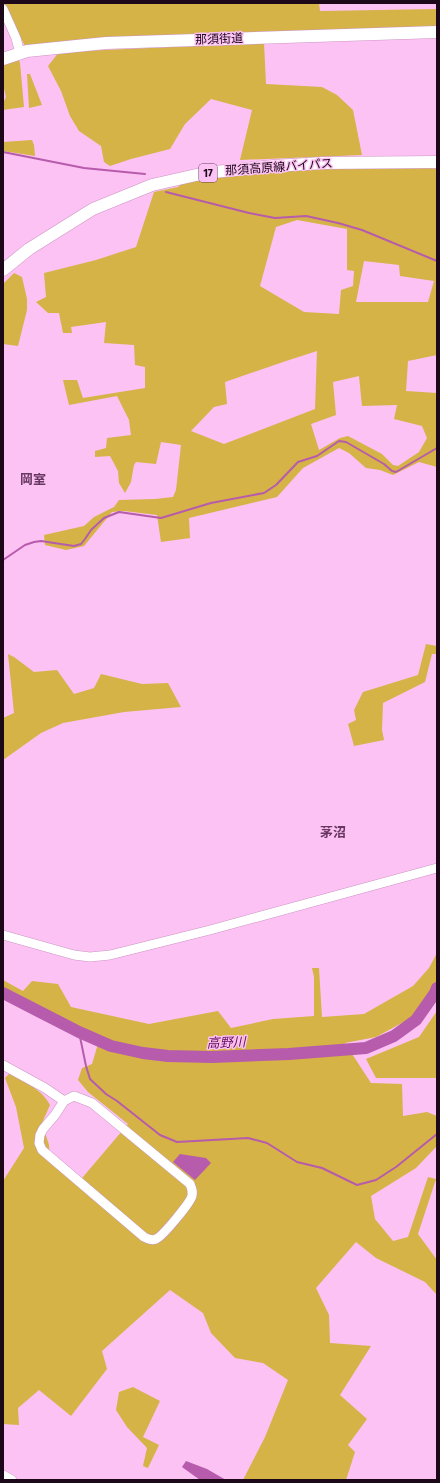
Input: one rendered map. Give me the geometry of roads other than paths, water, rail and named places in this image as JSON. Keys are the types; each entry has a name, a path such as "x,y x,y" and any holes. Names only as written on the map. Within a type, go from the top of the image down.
{"main road":[{"name":"那須街道","path":"3,58 20,53 106,43 437,32"},
{"name":"那須高原線バイパス","path":"3,270 29,249 93,209 152,185 205,173 274,166 330,163 437,162"}],"street":[{"path":"3,9 16,38 20,53"},
{"path":"3,935 74,955 110,955 210,930 437,868"},
{"path":"3,1065 45,1088 64,1101"},
{"path":"74,1096 92,1103 190,1184 193,1190 189,1202 156,1239 150,1240 144,1237 42,1150 39,1144 40,1135 64,1101 74,1096"},
{"path":"3,1475 12,1480"}],"waterway":[{"path":"3,152 84,168 145,174"},
{"path":"166,192 275,218 306,216 338,223 362,230 437,261"},
{"path":"3,560 25,545 34,542 41,541 74,546 81,544 91,530 104,518 119,512 161,518 211,503 264,493 276,485 298,462 317,456 339,441 346,442 384,464 392,471 396,472 437,448"},
{"name":"高野川","path":"3,993 79,1032 111,1046 143,1053 168,1056 212,1057 289,1054 366,1048 394,1036 416,1020 437,988"},
{"path":"79,1032 90,1079 106,1094 160,1135 177,1142 248,1138 267,1143 297,1162 322,1168 357,1185 376,1180 396,1167 437,1134"}],"district":[{"name":"岡室","path":"33,479"},
{"name":"茅沼","path":"333,832"}]}
